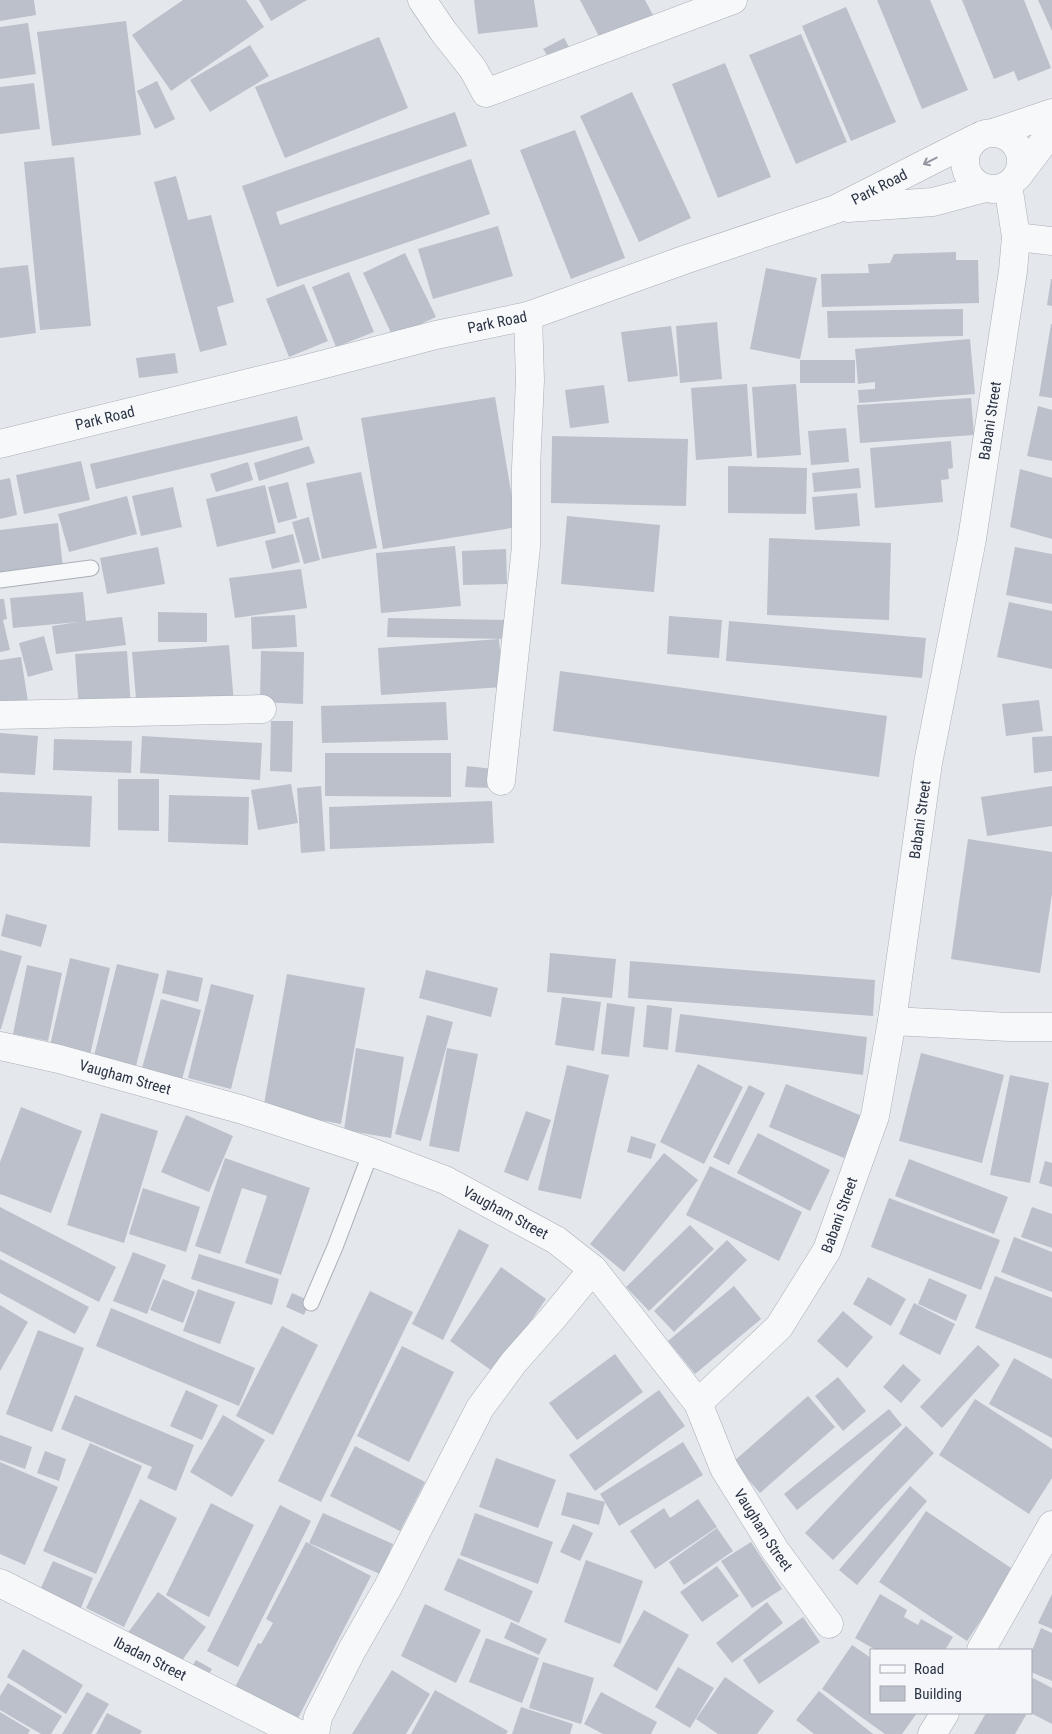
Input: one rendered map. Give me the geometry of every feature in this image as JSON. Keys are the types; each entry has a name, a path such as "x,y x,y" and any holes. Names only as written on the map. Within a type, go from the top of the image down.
{"street":[{"path":"422,0 443,31 473,69 486,93 733,0"},
{"name":"Park Road","path":"0,444 436,335 528,316 836,208 985,136 1052,113"},
{"path":"1003,184 1052,131"},
{"path":"836,208 933,202 1003,184 1022,166 1022,154 1017,143 1007,136 985,136 967,149 964,161 967,173 975,182 1003,184"},
{"name":"Babani Street","path":"698,1403 779,1327 827,1250 875,1116 892,1021 928,764 972,539 1013,271 1016,237 1003,184"},
{"path":"1016,237 1052,241"},
{"path":"501,781 526,547 526,468 530,380 528,316"},
{"path":"0,715 262,709"},
{"path":"892,1021 1009,1027 1052,1027"},
{"name":"Vaugham Street","path":"0,1046 59,1059 243,1110 370,1152 445,1180 556,1240 593,1269 698,1403 724,1468 775,1550 829,1624"},
{"path":"315,1734 318,1717 326,1700 388,1588 480,1408 514,1362 593,1269"},
{"path":"982,1649 1052,1525"},
{"name":"Ibadan Street","path":"0,1583 299,1734"},
{"path":"932,1734 944,1714"}],"lane":[{"path":"0,580 91,568"},
{"path":"311,1304 335,1247 370,1152"}],"building":[{"path":"0,0 34,0 36,15 0,21"},
{"path":"183,0 246,0 264,27 171,91 132,35"},
{"path":"259,0 307,0 271,21"},
{"path":"474,0 534,0 538,27 478,34"},
{"path":"580,0 645,0 654,17 603,44"},
{"path":"877,0 930,0 968,90 922,109"},
{"path":"962,0 1024,0 1051,68 1018,81 1014,71 994,79"},
{"path":"1038,0 1052,0 1052,31"},
{"path":"846,7 896,122 851,141 802,26"},
{"path":"126,21 141,135 52,146 37,32"},
{"path":"28,23 36,74 0,79 0,27"},
{"path":"801,34 847,142 796,164 749,55"},
{"path":"379,37 408,108 285,158 255,87"},
{"path":"564,38 574,56 553,64 543,49"},
{"path":"250,45 269,76 210,112 190,80"},
{"path":"725,63 771,177 718,198 672,84"},
{"path":"157,81 175,119 155,129 137,91"},
{"path":"34,83 40,129 0,134 0,87"},
{"path":"632,92 691,218 639,242 580,116"},
{"path":"455,112 467,146 276,212 280,225 471,159 490,214 277,287 242,186"},
{"path":"575,130 625,258 571,279 520,150"},
{"path":"74,157 91,326 40,330 24,162"},
{"path":"176,176 188,220 211,215 234,302 217,307 227,345 200,352 154,182"},
{"path":"498,226 513,276 433,299 418,249"},
{"path":"956,252 956,260 978,260 979,303 822,307 821,274 869,273 868,264 890,263 894,254"},
{"path":"405,253 436,317 393,337 363,273"},
{"path":"28,265 36,333 0,338 0,268"},
{"path":"766,268 817,278 800,359 750,349"},
{"path":"349,272 374,332 336,347 312,287"},
{"path":"1052,279 1052,306 1047,305"},
{"path":"304,284 328,341 289,357 266,299"},
{"path":"963,309 963,336 828,338 827,311"},
{"path":"717,322 722,379 680,383 676,326"},
{"path":"1052,324 1052,398 1039,396"},
{"path":"671,326 678,376 628,382 621,332"},
{"path":"970,339 975,394 859,403 858,390 875,389 875,382 858,384 855,349"},
{"path":"175,353 178,373 139,378 136,358"},
{"path":"800,360 855,360 855,383 800,383"},
{"path":"747,384 752,456 696,460 691,388"},
{"path":"796,384 801,455 757,458 752,387"},
{"path":"604,385 609,423 570,428 565,390"},
{"path":"495,397 517,527 383,549 361,418"},
{"path":"971,398 974,435 860,443 857,405"},
{"path":"1038,406 1052,410 1052,461 1027,456"},
{"path":"297,416 303,440 96,489 90,464"},
{"path":"846,428 849,462 811,465 808,431"},
{"path":"552,436 688,439 686,506 551,503"},
{"path":"951,441 953,468 948,469 949,479 941,480 943,502 875,508 870,448"},
{"path":"309,446 315,463 259,481 254,463"},
{"path":"81,461 90,500 24,514 16,475"},
{"path":"248,462 253,480 216,492 210,474"},
{"path":"728,466 807,468 806,514 728,513"},
{"path":"859,468 861,488 814,492 812,473"},
{"path":"1020,469 1052,478 1052,539 1010,527"},
{"path":"361,472 377,548 322,559 306,483"},
{"path":"10,478 17,515 0,519 0,480"},
{"path":"288,482 297,518 278,523 268,487"},
{"path":"265,485 276,533 217,547 206,499"},
{"path":"173,487 182,527 141,536 132,496"},
{"path":"857,493 860,526 815,530 812,497"},
{"path":"127,496 137,534 69,552 58,514"},
{"path":"567,516 660,525 654,592 561,584"},
{"path":"309,517 320,560 304,564 292,522"},
{"path":"58,523 63,568 0,577 0,530"},
{"path":"293,534 300,562 272,569 265,541"},
{"path":"769,538 891,543 889,620 767,615"},
{"path":"455,546 461,606 381,613 376,553"},
{"path":"158,547 165,584 107,594 100,558"},
{"path":"1015,547 1052,554 1052,604 1006,595"},
{"path":"506,549 507,584 463,585 462,551"},
{"path":"301,569 307,608 235,618 229,578"},
{"path":"83,592 86,621 122,617 126,645 56,654 52,626 78,622 13,628 10,598"},
{"path":"0,599 4,599 7,619 3,620 10,650 0,652"},
{"path":"1009,602 1052,611 1052,669 997,657"},
{"path":"158,612 207,613 207,642 158,642"},
{"path":"295,615 297,647 252,649 251,617"},
{"path":"669,616 722,620 719,658 667,654"},
{"path":"388,618 511,620 511,639 387,637"},
{"path":"729,621 926,638 922,678 726,661"},
{"path":"44,636 53,670 28,677 19,643"},
{"path":"499,639 503,687 381,695 378,648"},
{"path":"229,645 234,703 137,710 132,652"},
{"path":"127,651 131,708 79,711 75,654"},
{"path":"261,651 304,652 303,704 260,702"},
{"path":"21,657 29,708 0,713 0,660"},
{"path":"560,671 887,716 879,777 553,731"},
{"path":"1039,700 1043,731 1006,736 1002,704"},
{"path":"446,702 448,740 322,743 321,706"},
{"path":"271,721 293,721 292,772 270,771"},
{"path":"0,733 38,736 35,775 0,773"},
{"path":"142,736 262,743 260,780 140,773"},
{"path":"1052,736 1052,771 1034,773 1032,737"},
{"path":"54,739 132,741 131,773 53,770"},
{"path":"325,753 451,753 451,797 325,796"},
{"path":"467,766 493,769 492,788 465,787"},
{"path":"118,779 159,779 159,831 118,830"},
{"path":"291,784 298,823 258,830 251,790"},
{"path":"321,786 325,851 301,853 297,788"},
{"path":"1052,786 1052,826 987,836 981,797"},
{"path":"0,792 92,796 90,847 0,843"},
{"path":"169,795 249,797 248,845 168,842"},
{"path":"492,801 494,843 330,849 329,807"},
{"path":"968,839 1052,852 1052,894 1040,973 951,959"},
{"path":"6,914 47,925 41,947 1,936"},
{"path":"0,950 22,956 1,1029 0,1029"},
{"path":"550,953 616,959 612,998 547,992"},
{"path":"70,958 110,968 89,1059 49,1050"},
{"path":"630,961 875,980 873,1016 628,998"},
{"path":"117,964 159,974 136,1066 94,1056"},
{"path":"27,965 62,973 48,1041 13,1034"},
{"path":"167,970 203,978 198,1002 162,993"},
{"path":"426,970 498,988 491,1017 419,998"},
{"path":"287,974 365,988 341,1124 263,1110"},
{"path":"211,984 254,995 231,1089 188,1078"},
{"path":"562,997 601,1002 594,1051 555,1045"},
{"path":"161,999 201,1010 181,1083 141,1072"},
{"path":"607,1003 635,1007 629,1057 601,1054"},
{"path":"647,1005 672,1008 668,1050 643,1047"},
{"path":"680,1014 867,1037 863,1075 675,1052"},
{"path":"427,1015 453,1022 421,1141 395,1134"},
{"path":"356,1048 404,1057 391,1138 344,1130"},
{"path":"447,1048 478,1054 459,1152 429,1146"},
{"path":"921,1053 1004,1075 982,1163 899,1141"},
{"path":"698,1064 743,1087 704,1164 660,1142"},
{"path":"567,1065 609,1075 581,1199 538,1190"},
{"path":"1010,1075 1049,1083 1030,1183 990,1175"},
{"path":"786,1084 862,1116 844,1158 769,1127"},
{"path":"749,1085 765,1093 729,1165 713,1157"},
{"path":"21,1107 82,1131 51,1213 0,1194 0,1162"},
{"path":"526,1111 551,1120 528,1181 504,1172"},
{"path":"101,1113 158,1131 124,1243 67,1225"},
{"path":"186,1115 233,1136 209,1192 161,1172"},
{"path":"758,1133 830,1170 810,1211 737,1173"},
{"path":"631,1136 656,1144 651,1159 627,1152"},
{"path":"664,1153 698,1180 624,1272 590,1244"},
{"path":"225,1158 310,1188 281,1275 245,1263 267,1196 242,1188 220,1254 195,1246"},
{"path":"909,1159 1008,1197 994,1234 895,1196"},
{"path":"1045,1161 1052,1163 1052,1187 1039,1183"},
{"path":"710,1166 802,1212 779,1261 686,1215"},
{"path":"143,1188 200,1207 186,1252 129,1234"},
{"path":"889,1198 1000,1240 981,1290 871,1247"},
{"path":"0,1207 116,1267 99,1302 0,1251"},
{"path":"1032,1207 1052,1214 1052,1248 1021,1237"},
{"path":"690,1225 714,1249 649,1311 626,1287"},
{"path":"459,1229 489,1245 443,1340 412,1324"},
{"path":"1014,1237 1052,1252 1052,1292 1001,1272"},
{"path":"727,1240 747,1260 674,1332 654,1311"},
{"path":"133,1252 166,1265 147,1314 113,1301"},
{"path":"199,1254 279,1279 272,1305 191,1279"},
{"path":"0,1259 89,1307 75,1334 0,1293"},
{"path":"501,1267 546,1299 495,1373 450,1341"},
{"path":"995,1276 1052,1298 1052,1359 975,1328"},
{"path":"868,1277 906,1299 891,1326 853,1304"},
{"path":"929,1278 967,1295 956,1321 918,1304"},
{"path":"163,1279 195,1292 183,1323 150,1310"},
{"path":"734,1286 761,1319 695,1374 668,1341"},
{"path":"198,1289 235,1302 220,1344 183,1331"},
{"path":"370,1291 413,1312 321,1502 278,1481"},
{"path":"292,1293 310,1301 304,1315 286,1307"},
{"path":"914,1303 955,1324 940,1355 899,1334"},
{"path":"0,1305 28,1322 0,1371"},
{"path":"111,1308 255,1368 239,1406 96,1346"},
{"path":"843,1311 873,1337 847,1368 817,1341"},
{"path":"282,1326 318,1345 273,1435 236,1416"},
{"path":"38,1330 84,1348 52,1432 6,1414"},
{"path":"978,1345 1000,1365 942,1428 920,1407"},
{"path":"402,1346 454,1372 409,1462 357,1436"},
{"path":"615,1354 643,1392 577,1440 549,1403"},
{"path":"1014,1358 1052,1379 1052,1438 989,1404"},
{"path":"903,1364 921,1380 901,1403 883,1387"},
{"path":"838,1377 866,1411 843,1431 815,1396"},
{"path":"186,1390 218,1405 202,1440 170,1426"},
{"path":"659,1390 685,1426 595,1491 569,1455"},
{"path":"75,1395 194,1445 176,1491 147,1478 152,1467 61,1429"},
{"path":"808,1396 835,1427 760,1493 733,1462"},
{"path":"975,1399 1052,1449 1052,1478 1029,1514 939,1455"},
{"path":"889,1409 902,1425 797,1510 784,1494"},
{"path":"223,1415 265,1440 232,1497 190,1472"},
{"path":"906,1426 934,1453 833,1560 805,1533"},
{"path":"0,1435 32,1447 25,1469 0,1460"},
{"path":"683,1442 703,1475 619,1526 600,1494"},
{"path":"90,1443 142,1466 96,1574 43,1551"},
{"path":"355,1446 425,1482 400,1531 330,1496"},
{"path":"45,1451 66,1459 59,1481 37,1473"},
{"path":"496,1458 556,1480 538,1528 479,1507"},
{"path":"0,1462 58,1487 25,1565 0,1554"},
{"path":"910,1486 927,1501 857,1585 839,1570"},
{"path":"567,1492 605,1502 599,1525 561,1515"},
{"path":"140,1499 177,1518 124,1627 86,1608"},
{"path":"698,1499 717,1527 655,1569 630,1531 664,1508 670,1518"},
{"path":"211,1503 254,1525 209,1617 166,1595"},
{"path":"280,1505 311,1521 238,1667 207,1651"},
{"path":"926,1511 1014,1570 967,1641 879,1582"},
{"path":"323,1513 393,1544 380,1574 309,1543"},
{"path":"475,1513 553,1542 538,1584 460,1555"},
{"path":"573,1524 593,1533 580,1561 560,1552"},
{"path":"717,1528 733,1551 684,1585 669,1562"},
{"path":"306,1542 371,1576 295,1724 233,1691 258,1643 261,1644 273,1623 266,1619"},
{"path":"751,1542 782,1589 752,1608 721,1561"},
{"path":"458,1558 533,1591 519,1623 444,1590"},
{"path":"586,1560 643,1581 620,1644 564,1622"},
{"path":"53,1561 93,1578 81,1608 40,1590"},
{"path":"717,1566 739,1596 702,1622 680,1592"},
{"path":"158,1592 206,1627 176,1669 127,1634"},
{"path":"880,1594 907,1610 904,1617 918,1625 921,1619 953,1637 946,1649 874,1649 855,1638"},
{"path":"1052,1594 1052,1629 1038,1623"},
{"path":"767,1602 783,1623 732,1663 716,1643"},
{"path":"425,1604 481,1630 456,1683 401,1656"},
{"path":"644,1610 689,1635 657,1691 613,1666"},
{"path":"803,1617 820,1642 759,1684 743,1660"},
{"path":"511,1622 547,1639 539,1655 504,1638"},
{"path":"1041,1628 1052,1633 1052,1681 1032,1672 1032,1650"},
{"path":"486,1638 539,1658 522,1703 469,1682"},
{"path":"852,1645 870,1657 870,1714 916,1714 902,1734 885,1734 822,1689"},
{"path":"23,1649 83,1685 66,1714 7,1677"},
{"path":"196,1660 212,1669 203,1684 186,1676"},
{"path":"543,1662 594,1678 581,1724 529,1708"},
{"path":"678,1667 714,1688 690,1728 655,1707"},
{"path":"392,1670 430,1694 406,1734 352,1734"},
{"path":"725,1677 774,1711 757,1734 718,1734 696,1719"},
{"path":"1033,1678 1052,1688 1052,1724 1032,1714"},
{"path":"8,1683 62,1716 51,1734 41,1734 0,1710 0,1696"},
{"path":"435,1690 508,1731 506,1734 411,1734"},
{"path":"819,1691 873,1734 814,1734 796,1720"},
{"path":"87,1692 109,1704 91,1734 62,1734"},
{"path":"601,1692 657,1722 651,1734 603,1734 584,1724"},
{"path":"521,1707 573,1724 570,1734 512,1734"},
{"path":"0,1712 30,1730 28,1734 0,1734"},
{"path":"107,1713 142,1731 140,1734 96,1734"},
{"path":"985,1714 1026,1715 1015,1734 974,1734"}]}
